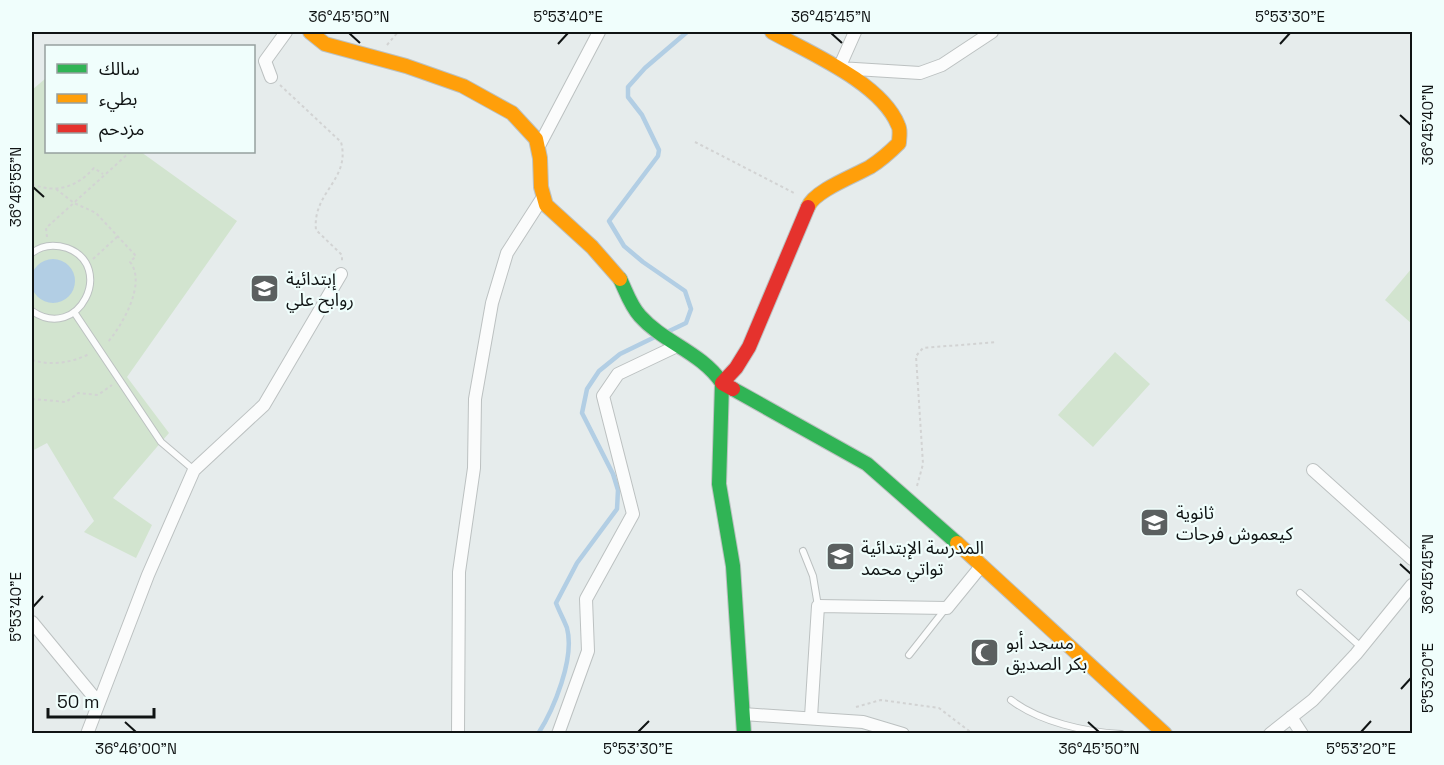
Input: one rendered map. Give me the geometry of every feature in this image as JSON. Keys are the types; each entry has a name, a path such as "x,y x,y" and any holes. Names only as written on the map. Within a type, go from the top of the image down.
{"street":[{"path":"271,76 265,61 286,32"},
{"path":"310,32 325,44 453,83 500,105 531,131 540,144"},
{"path":"599,32 540,144 540,188 547,206 581,237 617,276 638,314 667,338 714,369 722,383 867,464 982,565 1165,734"},
{"path":"744,734 733,566 718,484 722,383 736,368 749,347 810,201 826,189 888,156 899,143 899,126 889,109 839,68 772,32"},
{"path":"839,68 855,32"},
{"path":"839,68 920,73 942,65 992,32"},
{"path":"458,734 459,572 474,468 476,399 492,303 507,253 543,197"},
{"path":"87,734 148,575 194,470 264,405 341,274"},
{"path":"558,734 588,651 586,599 633,514 603,396 618,374 667,338"},
{"path":"1313,470 1413,559"},
{"path":"811,717 818,606 947,608 982,565"},
{"path":"1270,734 1313,700 1361,648 1413,585"},
{"path":"32,622 98,702"},
{"path":"743,714 863,722 903,734"},
{"path":"1292,717 1302,734"}],"lane":[{"path":"32,251 49,245 72,250 86,264 90,280 89,292 83,304 63,318 50,319 32,311"},
{"path":"74,312 161,442 194,470"},
{"path":"803,551 813,576 818,606"},
{"path":"1300,592 1361,648"},
{"path":"909,655 947,608"},
{"path":"1011,700 1028,713 1101,732 1121,734"}],"path":[{"path":"271,76 341,142 344,155 339,172 314,213 316,230 342,255 341,274"},
{"path":"695,142 810,201"},
{"path":"49,245 46,228 129,153"},
{"path":"32,184 56,189 73,185 94,168 104,175"},
{"path":"32,360 59,364 78,360 99,349 121,327 131,303 134,282 134,266 130,262 136,256 96,213 74,203 56,189"},
{"path":"86,264 118,236"},
{"path":"912,504 922,464 916,356 923,348 997,342"},
{"path":"32,399 66,402 78,393 98,395 119,380"},
{"path":"843,720 845,711 881,700 939,708 973,734"}],"green space":[{"path":"45,79 45,153 142,153 237,221 127,377 169,433 113,498 152,525 136,558 84,532 94,521 47,443 32,451 32,90"},
{"path":"1412,268 1412,324 1385,300"},
{"path":"1115,352 1150,384 1093,447 1058,415"}],"water":[{"path":"53,259 68,266 75,281 68,296 53,303 38,296 31,281 38,266"}],"waterway":[{"path":"665,333 686,323 691,309 685,291 624,246 609,221 658,156 659,150 642,115 628,97 628,87 645,68 687,32"},
{"path":"538,734 562,683 568,654 567,628 556,603 577,563 617,509 618,490 613,474 582,413 587,389 599,371 620,354 657,336"}],"traffic: fast":[{"path":"620,279 640,316 660,334 704,363 722,383 719,484 733,566 744,734"},
{"path":"733,389 867,464 957,543"}],"traffic: slow":[{"path":"310,32 325,44 406,66 463,86 512,113 536,139 540,158 541,187 546,205 592,247 620,279"},
{"path":"772,32 861,83 889,110 899,129 899,143 885,156 870,167 818,195 808,207"},
{"path":"957,543 1165,734"}],"traffic: jam":[{"path":"733,389 722,383 736,368 749,347 808,207"}],"place":[{"name":"إبتدائية روابح علي","path":"265,288"},
{"name":"ثانوية كيعموش فرحات","path":"1155,522"},
{"name":"المدرسة الإبتدائية تواتي محمد","path":"840,557"},
{"name":"مسجد أبو بكر الصديق","path":"985,652"}]}
